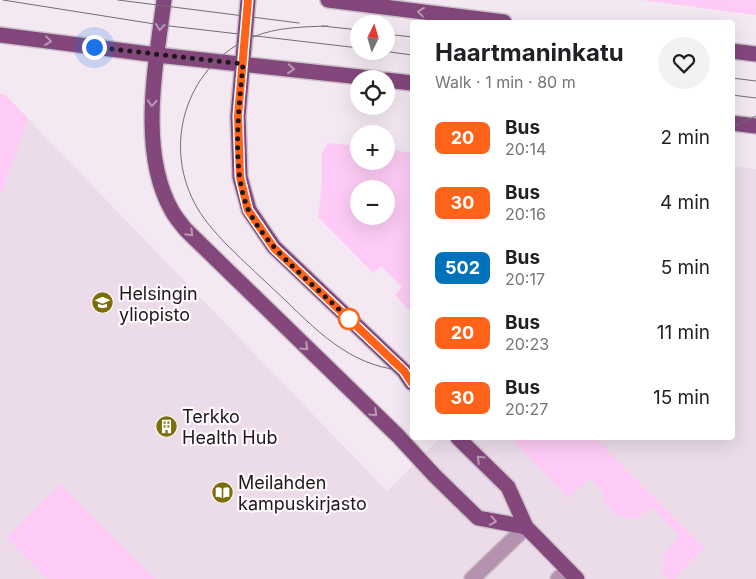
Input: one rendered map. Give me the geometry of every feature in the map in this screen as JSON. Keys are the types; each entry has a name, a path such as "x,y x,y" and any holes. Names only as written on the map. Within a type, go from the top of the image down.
{"main road":[{"path":"164,0 151,108 152,144 164,192 172,212 186,230 398,436 478,518 526,527"},
{"path":"248,0 238,116 239,170 248,210 274,248 404,371 410,380"},
{"path":"328,0 488,20"},
{"path":"0,35 157,55 350,76"},
{"path":"735,51 756,54"},
{"path":"395,81 410,83"},
{"path":"735,123 756,126"},
{"path":"460,440 508,487 526,527 568,576"}],"street":[{"path":"472,579 526,527"}],"shaded area":[{"path":"641,0 756,0 756,15"},
{"name":"Helsingin yliopisto","path":"0,94 4,94 387,491 438,440 735,440 735,166 756,169 756,579 0,579"},
{"path":"0,94 4,94 28,118 2,192 0,190"},
{"path":"328,143 350,145 350,170 395,170 395,150 410,153 410,311 395,295 402,287 381,266 373,273 318,217 322,183 322,153"},
{"path":"597,440 705,548 674,579 668,579 662,574 664,556 679,535 653,507 635,519 617,515 602,500 604,493 589,478 568,498 514,441"},
{"path":"61,484 155,579 47,579 7,538"}],"tram line":[{"path":"3,0 161,25 350,47"},
{"path":"118,0 299,23"},
{"path":"322,26 350,29"},
{"path":"328,26 290,28 271,31 253,37 231,49 212,65 198,84 188,106 182,129 181,154 185,178 197,208 226,244 327,338 341,349 374,365 410,371"},
{"path":"395,35 410,37"},
{"path":"395,53 410,55"},
{"path":"735,78 756,81"},
{"path":"735,95 756,98"},
{"path":"735,126 756,116"}],"bus line":[{"name":"20","path":"248,0 238,116 239,170 248,210 274,248 404,371 410,380"}],"place":[{"name":"Helsingin yliopisto","path":"103,303"},
{"name":"Terkko Health Hub","path":"166,426"},
{"name":"Meilahden kampuskirjasto","path":"222,492"}],"route":[{"path":"94,47 243,64 238,116 239,170 248,210 274,248 349,319"}]}
